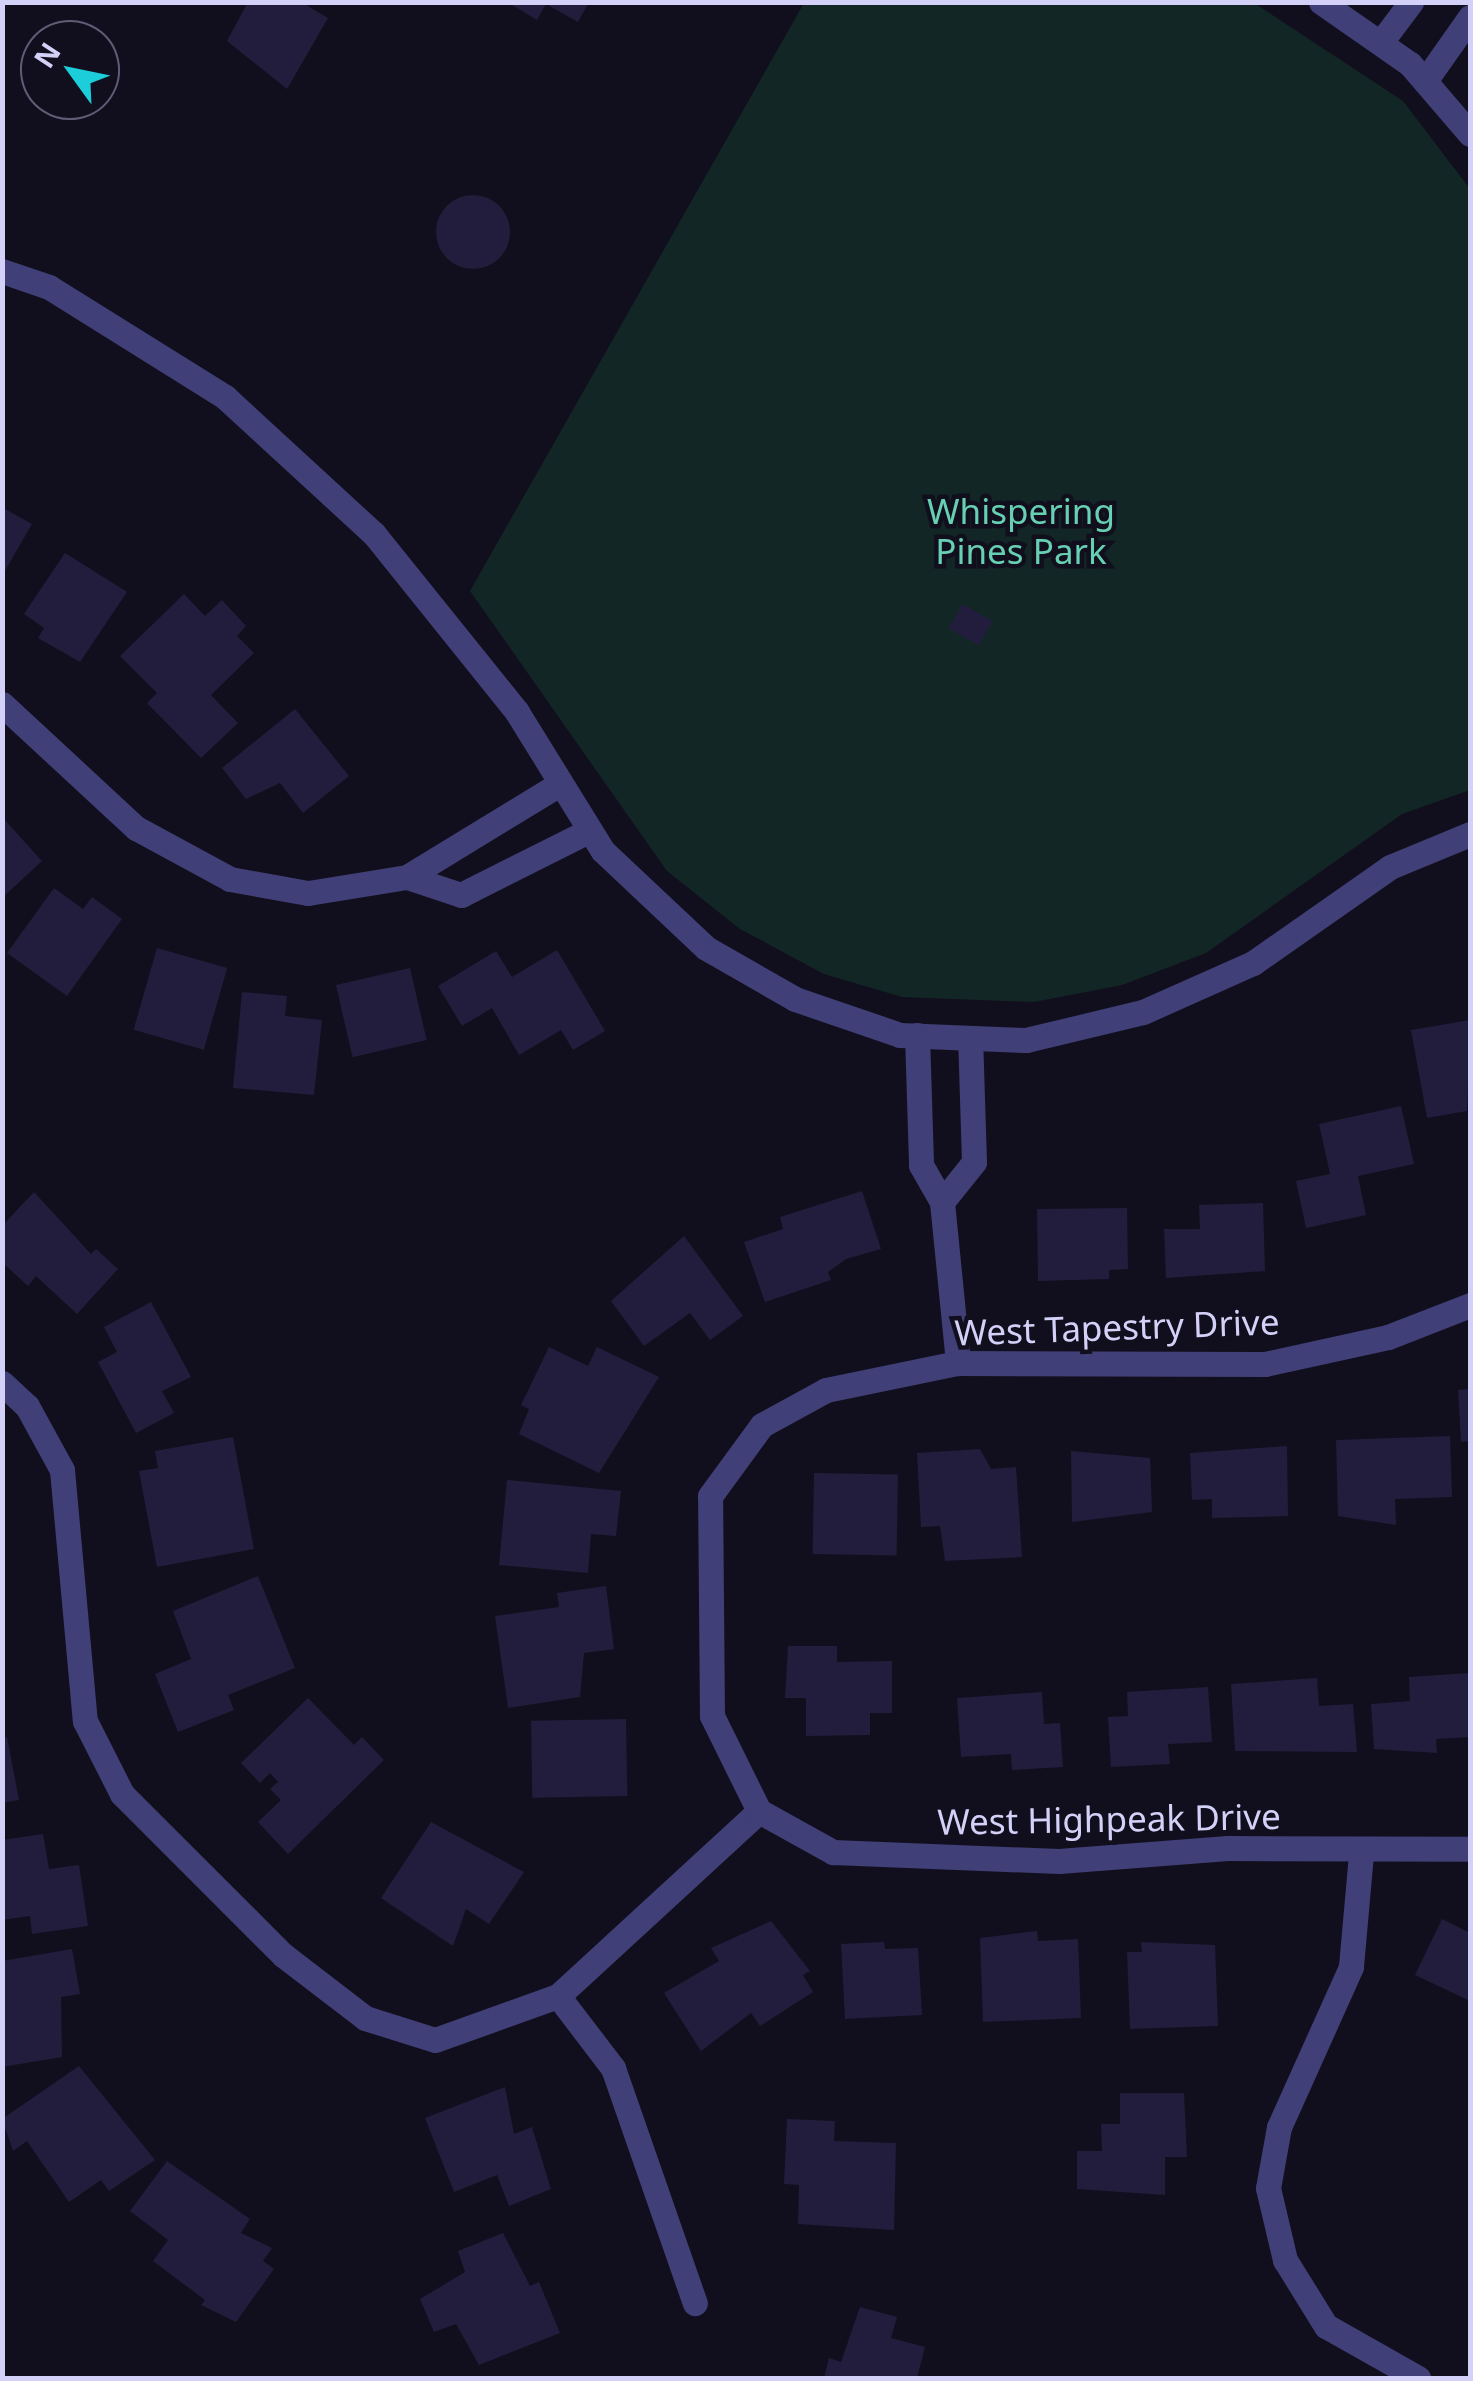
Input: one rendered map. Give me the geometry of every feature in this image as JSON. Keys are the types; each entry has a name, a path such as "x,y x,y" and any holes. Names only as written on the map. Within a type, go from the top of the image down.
{"street":[{"path":"1321,2 1381,42 1424,81 1470,134"},
{"path":"1381,42 1411,2"},
{"path":"1424,81 1470,17"},
{"path":"2,272 49,288 225,397 334,496 518,712 590,830 706,948 795,999 917,1036 970,1038 1026,1040 1143,1012 1253,963 1390,867 1470,834"},
{"path":"2,704 136,828 230,879 308,893 407,877 561,782"},
{"path":"407,877 461,895 590,830"},
{"path":"917,1036 921,1165 942,1202 958,1363"},
{"path":"942,1202 974,1162 970,1038"},
{"name":"West Tapestry Drive","path":"759,1810 712,1716 710,1496 762,1424 826,1390 958,1363 1264,1364 1388,1337 1470,1305"},
{"path":"2,1384 27,1406 62,1470 85,1721 122,1794 283,1955 365,2018 435,2040 558,1996 759,1810"},
{"name":"West Highpeak Drive","path":"759,1810 834,1852 1059,1861 1228,1848 1360,1854 1470,1849"},
{"path":"1360,1854 1351,1967 1280,2127 1268,2188 1285,2260 1326,2326 1418,2378"},
{"path":"558,1996 613,2068 694,2303"}],"green space":[{"name":"Whispering Pines Park","path":"804,3 1254,3 1403,101 1470,189 1470,790 1402,814 1206,953 1122,985 1034,1002 902,997 824,974 740,929 667,871 470,591"}],"building":[{"path":"248,2 301,2 328,18 287,89 227,41"},
{"path":"507,2 589,2 578,22 546,4 537,20"},
{"path":"473,195 499,206 510,232 499,258 473,269 447,258 436,232 447,206"},
{"path":"5,509 32,524 2,576 2,513"},
{"path":"65,553 127,592 80,662 38,638 44,628 24,614"},
{"path":"184,594 205,616 222,600 246,626 237,636 254,653 211,695 238,723 201,758 147,703 157,693 120,656"},
{"path":"962,604 993,621 979,645 948,628"},
{"path":"295,709 349,776 303,813 280,783 246,799 222,768"},
{"path":"2,817 42,861 2,898"},
{"path":"54,888 83,909 92,897 122,919 67,996 7,953"},
{"path":"157,948 227,968 204,1050 134,1030"},
{"path":"557,950 605,1031 573,1050 561,1030 519,1055 492,1008 462,1026 438,986 496,951 512,977"},
{"path":"410,968 427,1040 353,1057 336,985"},
{"path":"242,992 287,996 285,1016 322,1020 314,1095 233,1088"},
{"path":"1470,1020 1467,1111 1427,1118 1411,1030"},
{"path":"1401,1106 1414,1164 1358,1176 1366,1215 1306,1228 1296,1181 1330,1174 1319,1124"},
{"path":"862,1191 881,1249 846,1259 828,1272 831,1280 765,1302 744,1242 783,1229 780,1217"},
{"path":"34,1192 91,1254 96,1249 118,1269 77,1314 36,1276 28,1286 5,1265 2,1226"},
{"path":"1263,1203 1265,1271 1166,1278 1164,1229 1200,1229 1199,1205"},
{"path":"1127,1208 1128,1269 1109,1270 1109,1279 1038,1281 1037,1209"},
{"path":"684,1236 743,1316 710,1340 690,1313 644,1346 611,1301"},
{"path":"151,1302 191,1377 162,1391 174,1413 136,1433 98,1362 117,1352 104,1327"},
{"path":"549,1347 588,1366 597,1347 659,1377 599,1473 519,1434 529,1409 521,1405"},
{"path":"1470,1389 1470,1441 1461,1442 1458,1390"},
{"path":"1450,1436 1452,1497 1395,1499 1396,1525 1338,1516 1336,1440"},
{"path":"233,1437 254,1549 157,1567 139,1471 158,1468 155,1451"},
{"path":"1287,1446 1288,1516 1212,1518 1212,1499 1192,1500 1190,1453"},
{"path":"980,1449 991,1469 1016,1467 1022,1557 945,1561 940,1526 921,1527 917,1453"},
{"path":"1071,1451 1150,1458 1152,1512 1072,1522"},
{"path":"814,1473 898,1474 897,1555 813,1554"},
{"path":"507,1480 621,1491 616,1536 591,1534 588,1573 499,1565"},
{"path":"258,1576 295,1668 228,1695 234,1710 178,1732 155,1674 191,1659 173,1611"},
{"path":"606,1586 614,1649 584,1653 580,1697 508,1708 495,1616 559,1607 557,1593"},
{"path":"788,1646 837,1646 837,1662 892,1661 892,1713 870,1713 870,1735 806,1736 806,1698 785,1698"},
{"path":"1470,1673 1470,1737 1436,1739 1437,1753 1374,1749 1371,1704 1410,1701 1409,1677"},
{"path":"1317,1678 1319,1706 1353,1704 1357,1752 1235,1751 1231,1684"},
{"path":"1208,1687 1212,1742 1168,1744 1170,1764 1111,1767 1108,1717 1128,1716 1127,1692"},
{"path":"1042,1692 1044,1724 1060,1723 1063,1767 1012,1770 1011,1754 961,1757 957,1698"},
{"path":"308,1698 354,1745 362,1737 384,1760 288,1854 258,1822 281,1800 270,1789 278,1782 270,1773 260,1783 241,1763"},
{"path":"626,1719 627,1796 532,1798 531,1721"},
{"path":"7,1737 19,1800 2,1803 2,1738"},
{"path":"431,1822 524,1872 489,1924 466,1909 453,1946 381,1898"},
{"path":"43,1834 49,1869 79,1865 88,1926 32,1934 30,1916 2,1920 2,1840"},
{"path":"1442,1919 1470,1933 1470,2001 1415,1975"},
{"path":"771,1921 810,1971 803,1975 813,1992 760,2026 751,2013 701,2051 664,1993 719,1961 711,1948"},
{"path":"1037,1931 1038,1941 1078,1939 1081,2018 983,2022 980,1938"},
{"path":"884,1942 885,1949 918,1948 922,2015 845,2019 841,1944"},
{"path":"1141,1942 1215,1945 1218,2026 1130,2029 1127,1952 1142,1952"},
{"path":"72,1949 80,1994 61,1997 62,2057 2,2067 2,1961"},
{"path":"79,2066 155,2160 109,2191 101,2180 69,2202 27,2141 13,2151 2,2119"},
{"path":"505,2087 514,2134 532,2127 551,2189 509,2206 497,2175 454,2192 425,2118"},
{"path":"1120,2093 1184,2093 1187,2157 1165,2157 1165,2195 1077,2189 1077,2151 1102,2151 1101,2124 1120,2124"},
{"path":"787,2119 835,2121 834,2141 896,2143 894,2230 798,2224 799,2185 784,2184"},
{"path":"167,2161 250,2219 241,2233 272,2248 263,2261 274,2269 236,2322 201,2305 205,2300 153,2261 168,2240 130,2211"},
{"path":"503,2233 530,2286 539,2282 560,2333 479,2365 456,2324 434,2332 420,2299 465,2272 458,2251"},
{"path":"860,2307 897,2317 891,2338 925,2347 917,2378 824,2378 829,2358 841,2362"}]}
